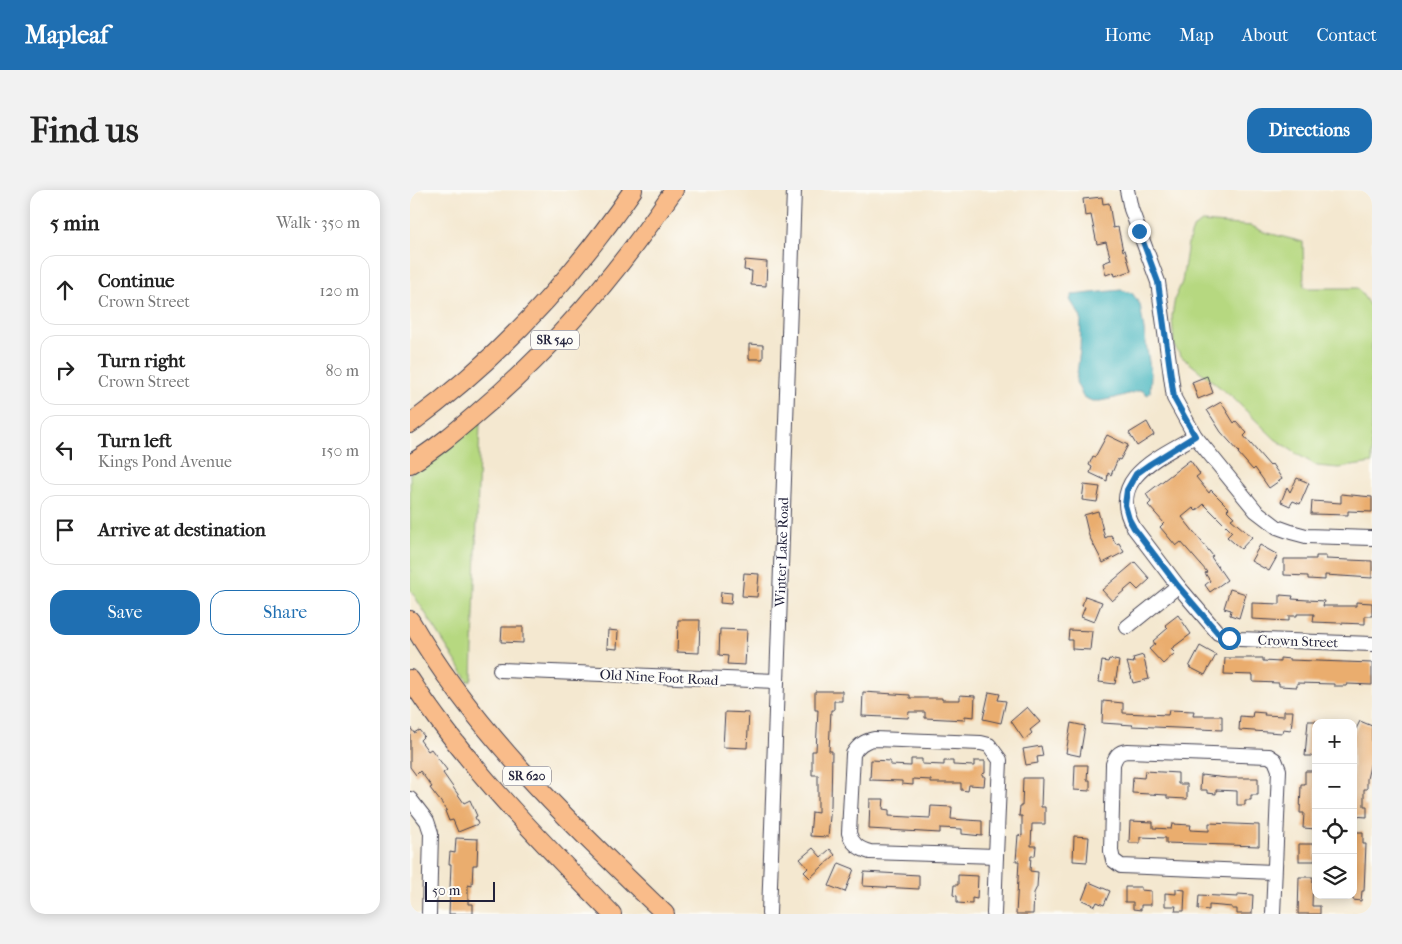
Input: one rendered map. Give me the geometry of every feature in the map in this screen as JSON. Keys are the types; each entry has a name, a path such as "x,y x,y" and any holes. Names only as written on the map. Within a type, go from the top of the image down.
{"main road":[{"name":"SR 540","path":"410,424 473,373 534,314 575,267 633,190"},
{"name":"SR 540","path":"410,464 425,455 489,404 548,347 603,287 638,242 674,190"},
{"name":"SR 620","path":"410,620 436,661 523,771 581,832 664,914"},
{"name":"SR 620","path":"410,679 447,731 506,802 612,914"}],"street":[{"name":"Winter Lake Road","path":"769,914 794,190"},
{"path":"1127,190 1131,209 1158,282 1174,398 1195,436 1256,511 1277,527 1306,536 1372,538"},
{"name":"Crown Street","path":"1195,436 1136,474 1130,483 1126,497 1126,512 1134,528 1178,586 1218,633 1229,638 1372,644"},
{"path":"1126,627 1178,586"},
{"name":"Old Nine Foot Road","path":"500,670 777,681"},
{"path":"994,914 1000,760 989,745 981,743 874,739 866,740 856,748 852,754 850,833 851,841 862,850 870,852 996,856"},
{"path":"1273,914 1279,770 1277,762 1268,756 1122,752 1116,757 1113,764 1110,851 1114,860 1121,866 1274,872"},
{"path":"410,799 428,821 431,832 428,914"}],"green space":[{"path":"1202,222 1252,226 1264,232 1303,242 1304,287 1358,288 1372,309 1372,463 1339,468 1317,466 1275,439 1232,397 1182,357 1174,346 1172,316 1175,298 1182,282 1188,243 1194,227"},
{"path":"480,422 472,679 469,682 410,589 410,474"}],"water":[{"path":"1121,290 1132,293 1140,304 1151,375 1150,392 1148,395 1141,390 1115,398 1092,401 1083,397 1076,382 1080,350 1081,317 1070,300 1072,295"}],"building":[{"path":"1102,197 1103,204 1109,203 1113,228 1118,227 1123,251 1125,250 1131,271 1115,276 1114,272 1106,275 1103,263 1111,260 1106,242 1097,244 1091,215 1085,216 1083,199"},
{"path":"745,260 767,262 766,286 751,285 752,271 744,270"},
{"path":"749,344 763,345 763,359 749,359"},
{"path":"1207,376 1213,393 1198,399 1192,382"},
{"path":"1221,402 1234,423 1236,421 1247,433 1244,436 1270,466 1272,464 1282,479 1269,488 1255,468 1253,470 1221,432 1207,410"},
{"path":"1147,422 1154,435 1137,446 1129,433"},
{"path":"1107,435 1128,445 1120,460 1118,459 1111,475 1108,473 1107,481 1090,473 1092,467 1089,465"},
{"path":"1190,460 1200,474 1196,477 1209,493 1211,490 1229,508 1227,510 1234,517 1231,519 1252,537 1241,549 1227,537 1232,532 1204,504 1196,511 1193,508 1182,517 1213,556 1211,557 1227,580 1210,592 1205,585 1210,581 1205,573 1207,572 1181,542 1176,546 1160,527 1164,523 1148,505 1151,502 1146,494"},
{"path":"1297,478 1309,483 1300,504 1293,501 1290,506 1281,502 1287,487 1290,492"},
{"path":"1084,485 1100,487 1097,502 1082,500"},
{"path":"1341,494 1372,497 1372,512 1348,511 1348,515 1311,514 1312,501 1341,503"},
{"path":"1098,511 1105,538 1111,535 1124,552 1103,563 1089,536 1084,515"},
{"path":"1260,545 1278,555 1269,571 1251,561"},
{"path":"1316,556 1326,556 1326,559 1372,561 1372,578 1325,575 1325,580 1308,579 1308,576 1284,575 1284,559 1316,559"},
{"path":"1135,562 1150,579 1138,590 1132,584 1112,601 1102,590"},
{"path":"744,573 759,574 757,597 742,596"},
{"path":"1230,589 1246,594 1239,618 1230,615 1231,610 1224,608"},
{"path":"721,592 732,593 731,604 720,603"},
{"path":"1280,595 1293,596 1292,599 1324,601 1323,606 1356,606 1356,602 1372,603 1372,616 1365,616 1365,624 1313,622 1314,614 1289,616 1289,621 1252,619 1252,603 1280,604"},
{"path":"1085,596 1102,602 1094,622 1081,617 1085,607 1082,606"},
{"path":"1178,615 1191,634 1171,649 1175,653 1163,664 1149,649 1155,644 1153,641 1168,628 1165,625"},
{"path":"678,620 700,620 699,653 677,652"},
{"path":"502,627 523,627 523,643 501,642"},
{"path":"720,629 747,630 745,665 727,664 728,656 719,655"},
{"path":"608,630 618,631 617,649 607,648"},
{"path":"1069,630 1092,631 1090,650 1072,649 1072,640 1068,640"},
{"path":"1200,646 1216,655 1205,675 1189,667"},
{"path":"1143,655 1149,679 1133,683 1127,662 1134,663 1133,658"},
{"path":"1225,658 1263,658 1263,661 1280,662 1280,658 1372,663 1372,685 1347,684 1346,686 1334,686 1334,684 1297,683 1297,687 1279,686 1279,683 1253,682 1253,675 1224,674"},
{"path":"1109,659 1119,661 1115,684 1099,682 1102,661 1108,662"},
{"path":"815,691 842,691 842,701 834,701 834,710 831,710 829,751 832,751 831,806 828,837 810,836 812,812 818,813 818,775 812,775 812,751 816,751 818,710 815,710"},
{"path":"863,692 910,695 910,698 942,698 942,700 960,700 960,695 975,696 974,717 965,716 965,720 925,718 925,712 909,712 908,718 862,716"},
{"path":"989,692 1000,694 998,700 1006,701 1001,723 983,719"},
{"path":"1103,701 1123,703 1123,713 1168,715 1169,710 1194,711 1193,716 1222,716 1222,730 1102,723"},
{"path":"1027,707 1040,722 1030,730 1032,733 1024,740 1011,721"},
{"path":"1284,711 1293,711 1291,730 1283,729 1282,733 1239,730 1240,716 1252,717 1253,712 1265,713 1264,715 1284,716"},
{"path":"725,712 749,713 747,748 723,747"},
{"path":"1308,721 1312,721 1312,756 1305,756"},
{"path":"1360,721 1372,726 1372,757 1367,779 1367,789 1364,789 1364,806 1367,806 1367,817 1357,816 1357,727"},
{"path":"1071,723 1085,726 1080,756 1066,753"},
{"path":"410,727 414,733 419,730 424,736 420,740 428,751 431,749 447,770 443,773 464,803 470,800 477,816 475,817 478,824 458,832 453,820 449,821 445,811 447,810 430,788 432,787 420,771 416,775 410,767"},
{"path":"1041,746 1043,756 1037,757 1038,763 1026,765 1023,749"},
{"path":"911,759 922,759 922,764 944,765 944,761 953,761 953,765 974,766 974,761 985,761 985,773 982,774 982,776 985,776 984,786 969,785 968,791 961,790 961,783 931,783 931,780 913,779 913,785 902,784 902,781 870,780 871,760 890,761 890,765 911,766"},
{"path":"1075,765 1088,765 1087,780 1090,780 1090,791 1074,790"},
{"path":"1145,771 1178,773 1178,784 1187,784 1187,799 1167,798 1167,795 1132,793 1133,777 1144,778"},
{"path":"1305,771 1312,771 1312,829 1303,828 1304,813 1300,813 1301,784 1305,784"},
{"path":"1201,775 1227,778 1258,778 1258,795 1251,795 1251,800 1245,800 1245,805 1237,805 1237,791 1216,790 1216,794 1207,793 1207,790 1200,790"},
{"path":"1023,778 1042,778 1041,807 1045,807 1045,824 1032,824 1031,846 1036,846 1035,856 1031,856 1030,871 1038,872 1033,914 1016,914 1019,861 1016,861 1018,835 1022,836 1022,816 1019,816 1020,806 1022,806"},
{"path":"870,799 884,799 883,809 889,810 889,816 930,818 931,806 952,807 951,819 982,821 982,836 962,834 962,829 940,828 940,833 869,829"},
{"path":"1130,821 1153,822 1153,828 1171,829 1172,824 1191,825 1190,830 1209,831 1209,823 1259,825 1259,846 1166,843 1166,838 1140,837 1140,843 1129,843"},
{"path":"1357,832 1363,832 1363,844 1366,844 1364,891 1362,891 1361,901 1353,900 1357,899"},
{"path":"1074,836 1089,837 1087,862 1073,861"},
{"path":"456,838 478,839 477,865 473,865 472,886 468,885 468,904 473,904 473,914 449,914 450,852 455,853"},
{"path":"1299,844 1312,844 1312,861 1299,861"},
{"path":"813,848 821,857 830,849 835,855 810,878 804,872 808,868 800,859"},
{"path":"839,863 854,869 845,892 829,886"},
{"path":"864,872 919,875 919,889 863,886"},
{"path":"958,875 978,876 977,899 972,898 972,904 957,903 957,896 953,895 954,885 958,885"},
{"path":"1299,877 1312,877 1312,906 1320,906 1320,914 1298,914"},
{"path":"1089,882 1110,891 1104,905 1097,902 1095,906 1082,900"},
{"path":"1125,887 1141,887 1141,890 1151,891 1151,905 1141,905 1141,910 1133,909 1133,902 1125,902"},
{"path":"1176,889 1185,890 1184,911 1175,911 1176,906 1165,906 1165,893 1176,894"},
{"path":"1238,894 1253,895 1252,914 1237,914 1237,909 1232,909 1232,907 1209,905 1209,910 1198,909 1199,895 1238,897"}],"route":[{"path":"1139,231 1154,267 1160,289 1172,391 1195,436 1136,474 1127,490 1126,512 1134,528 1178,586 1218,633 1229,638"}]}
